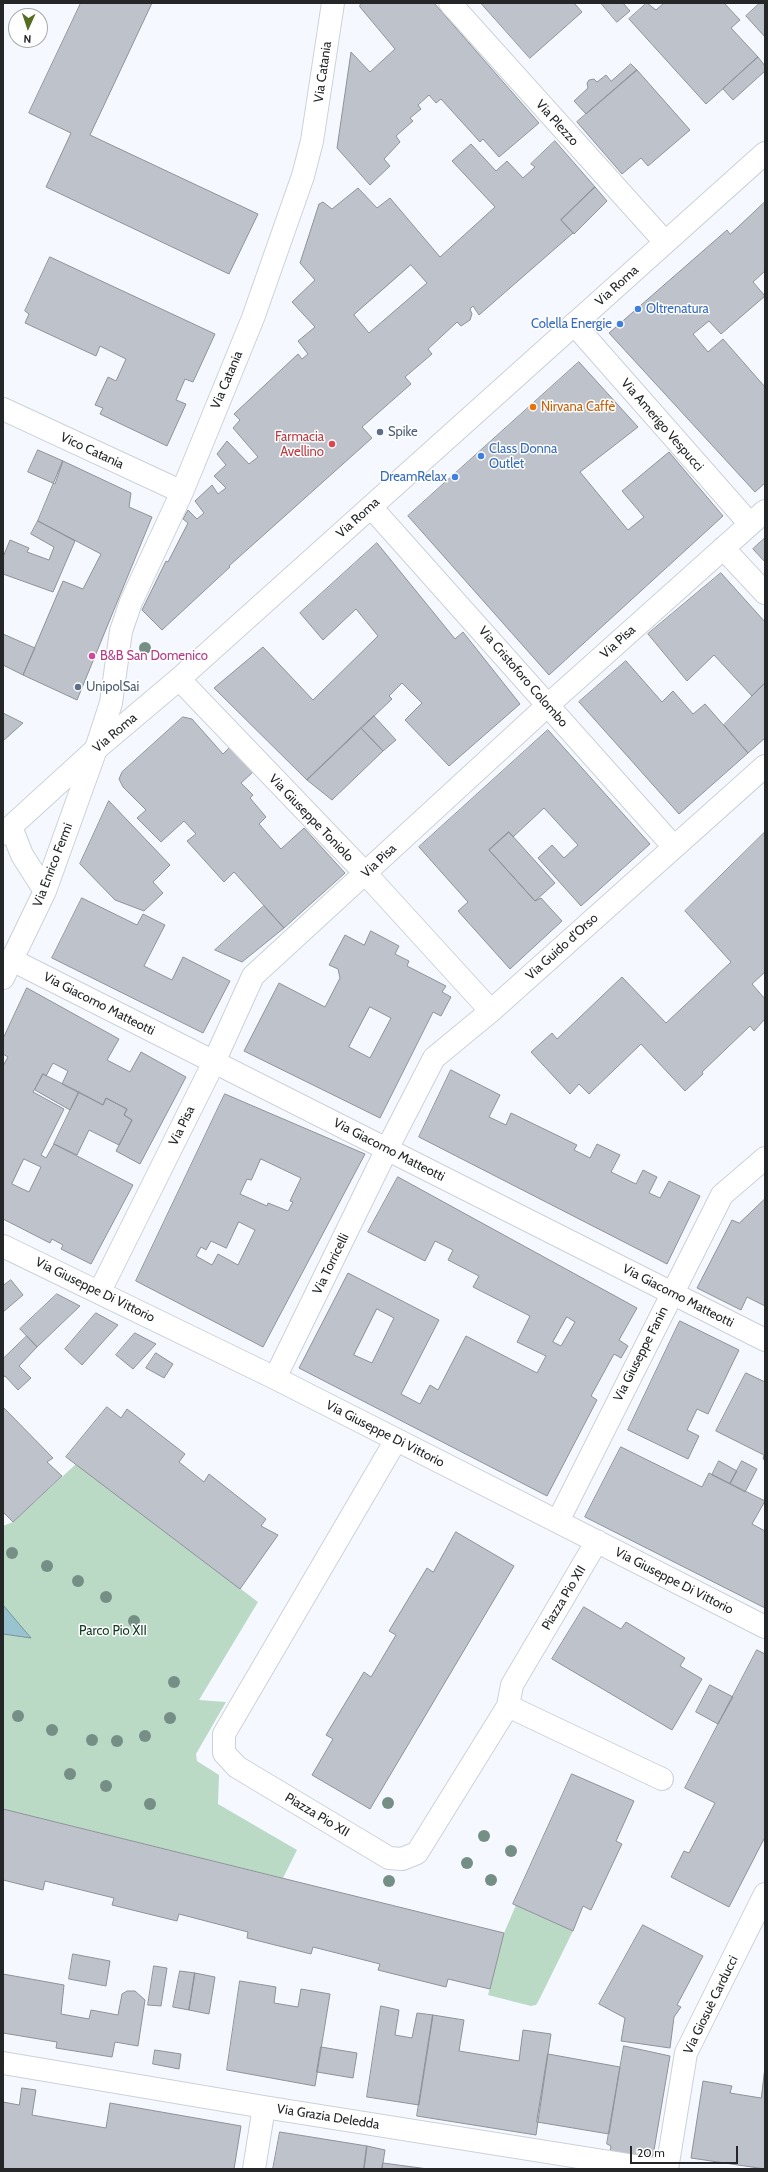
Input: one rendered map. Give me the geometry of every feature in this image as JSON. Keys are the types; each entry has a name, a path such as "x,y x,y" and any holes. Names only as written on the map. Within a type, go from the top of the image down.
{"street":[{"name":"Via Catania","path":"96,749 111,703 121,631 130,602 182,492 253,318 303,176 312,141 332,3"},
{"name":"Via Plezzo","path":"450,3 665,242"},
{"name":"Via Roma","path":"7,830 96,749 179,679 765,153"},
{"name":"Via Amerigo Vespucci","path":"574,324 757,518"},
{"name":"Vico Catania","path":"3,409 182,492"},
{"name":"Via Cristoforo Colombo","path":"371,507 674,848"},
{"name":"Via Pisa","path":"100,1292 214,1062 253,976 366,874 548,705 757,518"},
{"path":"723,548 765,593"},
{"name":"Via Giuseppe Toniolo","path":"179,679 366,874 491,1011"},
{"name":"Via Enrico Fermi","path":"7,969 45,891 96,749"},
{"name":"Via Guido d'Orso","path":"387,1149 434,1058 491,1011 765,766"},
{"path":"7,830 45,891"},
{"name":"Via Giacomo Matteotti","path":"7,969 214,1062 765,1340"},
{"name":"Via Torricelli","path":"275,1378 387,1149"},
{"name":"Via Giuseppe Fanin","path":"558,1521 722,1195 765,1158"},
{"name":"Via Giuseppe Di Vittorio","path":"3,1246 275,1378 765,1627"},
{"name":"Piazza Pio XII","path":"396,1440 224,1734 224,1754 237,1767 389,1858 402,1859 417,1853 508,1706 512,1685 597,1541"},
{"path":"508,1706 662,1779"},
{"name":"Via Giosuè Carducci","path":"667,2169 686,2052 765,1894"},
{"name":"Via Grazia Deledda","path":"3,2063 264,2107 654,2169"},
{"path":"254,2169 264,2107"}],"green space":[{"name":"Parco Pio XII","path":"76,1464 258,1602 199,1700 226,1702 196,1754 197,1761 219,1775 218,1804 297,1850 283,1878 3,1809 3,1526 13,1522"},
{"path":"516,1905 573,1931 539,2000 536,2005 531,2006 488,1995 504,1933"}],"water":[{"path":"3,1605 31,1638 3,1634"}],"building":[{"path":"81,3 152,3 90,135 258,214 229,274 46,187 71,133 29,113"},
{"path":"361,3 434,3 539,123 499,157 483,139 480,142 441,99 436,103 429,95 418,105 421,109 410,118 413,121 396,136 400,142 384,159 390,166 370,185 337,148 351,52 370,72 395,49 360,7"},
{"path":"481,3 574,3 582,12 530,58"},
{"path":"601,3 623,3 630,11 617,22"},
{"path":"647,3 656,10 664,3 724,3 740,20 731,28 758,57 706,104 629,19"},
{"path":"760,3 765,3 765,37 746,16"},
{"path":"758,57 765,66 765,71 733,100 723,89"},
{"path":"631,64 637,70 586,114 574,101 588,88 587,83 589,80 594,79 597,82 606,75 611,81"},
{"path":"637,70 690,130 648,166 641,158 622,174 577,122"},
{"path":"555,141 595,187 561,220 573,233 479,315 473,306 470,309 472,314 470,320 461,326 457,322 428,349 432,354 405,377 411,384 362,427 372,438 229,566 230,567 162,630 142,610 166,561 168,562 188,523 183,519 188,510 197,519 204,513 195,501 212,485 218,494 226,488 214,476 226,465 217,454 227,441 249,464 258,457 233,428 240,420 234,414 298,354 302,359 308,354 298,341 315,327 292,302 315,280 300,263 319,204 323,202 332,209 358,188 377,208 390,198 440,257 495,207 452,161 471,144 496,171 507,161 523,178 535,167 531,164","holes":["411,265 427,283 369,333 354,315"]},
{"path":"595,187 607,201 574,234 561,220"},
{"path":"765,202 765,271 753,282 765,296 721,334 709,321 693,334 708,352 723,339 765,387 765,483 755,492 609,333 727,230 730,234"},
{"path":"50,257 215,334 193,382 185,379 176,400 186,404 167,446 100,414 103,408 95,405 108,377 116,381 126,359 100,346 96,356 25,323 29,314 25,311"},
{"path":"579,362 638,427 580,472 628,530 644,517 622,491 669,452 723,516 549,675 408,516"},
{"path":"38,450 63,461 55,484 28,472"},
{"path":"63,461 131,493 129,507 152,517 77,700 23,675 63,581 83,589 101,554 38,521"},
{"path":"38,521 75,541 53,592 3,574 3,557 10,540 29,548 27,552 49,560 54,547 31,534"},
{"path":"765,538 765,562 753,549"},
{"path":"377,543 455,639 463,632 520,704 449,766 405,720 422,703 402,683 389,696 392,699 307,780 214,688 263,647 313,700 378,636 356,609 323,640 300,613"},
{"path":"721,573 765,622 765,683 752,696 714,655 687,681 648,634"},
{"path":"3,634 35,648 23,675 3,665"},
{"path":"626,661 662,702 673,691 693,714 705,704 748,753 679,814 579,702"},
{"path":"765,683 765,738 748,753 724,725"},
{"path":"3,713 23,723 3,741"},
{"path":"374,716 396,740 383,751 361,728"},
{"path":"183,717 192,719 223,754 230,747 253,772 241,783 253,795 250,798 266,817 259,824 281,849 304,828 345,873 284,928 234,872 224,882 187,841 196,834 184,821 161,842 137,818 146,810 123,787 119,779 122,772"},
{"path":"361,728 383,751 332,800 307,780"},
{"path":"548,730 650,844 581,906 538,858 552,845 564,858 578,845 544,808 513,837 509,832 489,850 535,901 541,898 562,921 510,969 458,911 468,902 419,847"},
{"path":"109,801 170,865 153,882 163,893 144,911 115,900 80,864"},
{"path":"509,832 555,883 535,901 489,850"},
{"path":"765,832 765,972 752,984 765,999 765,1019 754,1031 750,1026 702,1072 703,1074 685,1091 641,1044 589,1094 579,1084 570,1094 531,1052 552,1033 557,1039 622,977 666,1023 731,962 685,911"},
{"path":"82,898 137,925 143,914 165,925 144,966 172,980 183,957 230,981 203,1033 52,958"},
{"path":"264,906 284,928 242,962 215,950"},
{"path":"371,931 399,946 395,954 409,961 407,966 446,986 442,992 451,997 441,1016 433,1012 380,1118 244,1051 279,983 325,1007 340,978 338,969 329,965 345,935 364,945","holes":["370,1007 391,1018 370,1058 349,1047"]},
{"path":"27,988 119,1039 107,1060 130,1072 141,1052 186,1077 140,1164 116,1151 132,1120 124,1115 127,1109 106,1098 103,1105 62,1084 68,1071 53,1063 46,1076 43,1074 33,1092 64,1109 41,1155 46,1158 54,1144 133,1185 91,1264 61,1249 63,1245 52,1239 50,1243 3,1219 3,1066 8,1057 3,1054 3,1039","holes":["24,1159 41,1167 29,1192 12,1184"]},
{"path":"451,1070 500,1095 489,1117 506,1125 511,1113 577,1145 574,1150 590,1158 597,1144 620,1155 611,1172 636,1184 643,1170 657,1177 649,1193 660,1198 669,1181 700,1196 667,1264 419,1137"},
{"path":"43,1074 79,1092 70,1110 35,1090"},
{"path":"79,1092 103,1105 106,1098 127,1109 124,1115 132,1120 119,1145 89,1130 77,1155 54,1144"},
{"path":"225,1094 365,1154 263,1347 136,1281","holes":["261,1159 301,1178 290,1201 293,1202 288,1211 268,1203 267,1206 240,1194 247,1179 251,1180","239,1222 255,1230 238,1265 218,1254 212,1265 196,1256 201,1247 206,1250 211,1241 226,1248"]},
{"path":"398,1177 637,1308 619,1340 628,1346 621,1358 614,1354 591,1396 597,1400 547,1496 299,1368 348,1273 439,1320 401,1394 420,1404 430,1385 438,1390 466,1336 537,1373 546,1356 517,1342 530,1316 473,1287 479,1276 448,1260 453,1250 435,1241 425,1261 368,1232","holes":["377,1309 394,1318 372,1363 354,1355","567,1317 575,1322 561,1346 553,1342"]},
{"path":"765,1199 765,1306 747,1297 741,1310 697,1288 732,1220 739,1223"},
{"path":"11,1280 23,1295 3,1312 3,1286"},
{"path":"57,1294 80,1306 37,1347 20,1329"},
{"path":"96,1313 118,1325 82,1365 65,1349"},
{"path":"680,1321 739,1350 708,1414 697,1409 687,1430 699,1436 688,1459 628,1430"},
{"path":"135,1333 156,1344 133,1369 116,1355"},
{"path":"27,1336 37,1347 19,1366 31,1378 18,1390 5,1376 3,1377 3,1359"},
{"path":"156,1353 173,1364 164,1378 146,1368"},
{"path":"746,1373 765,1382 765,1460 763,1459 764,1455 716,1431"},
{"path":"3,1407 53,1458 47,1462 62,1476 13,1522 3,1512"},
{"path":"107,1407 121,1418 127,1409 185,1454 179,1462 204,1482 209,1474 266,1519 261,1526 278,1535 240,1589 66,1457"},
{"path":"621,1447 702,1487 709,1473 765,1501 752,1524 765,1531 765,1608 585,1517"},
{"path":"719,1461 737,1471 730,1484 712,1475"},
{"path":"742,1461 757,1469 745,1492 730,1484"},
{"path":"456,1532 514,1566 370,1809 312,1775 333,1739 326,1735 364,1672 371,1677 396,1635 389,1631 427,1568 433,1572"},
{"path":"584,1607 621,1629 626,1622 685,1658 680,1666 702,1679 672,1730 552,1659"},
{"path":"757,1650 765,1654 765,1837 729,1907 671,1877 684,1851 689,1853 715,1803 685,1788"},
{"path":"710,1685 733,1697 718,1724 696,1712"},
{"path":"572,1774 634,1801 616,1841 622,1844 591,1910 583,1906 573,1931 513,1904"},
{"path":"3,1809 504,1933 490,1989 448,1979 446,1987 378,1970 380,1964 313,1947 311,1954 247,1938 248,1932 179,1914 177,1921 112,1905 114,1898 45,1881 43,1890 3,1880"},
{"path":"643,1925 703,1956 677,2005 681,2007 674,2017 670,2048 621,2041 625,2018 599,2004"},
{"path":"73,1954 110,1961 106,1986 69,1979"},
{"path":"154,1966 167,1968 161,2006 148,2005"},
{"path":"180,1971 195,1973 189,2010 173,2007"},
{"path":"195,1973 215,1977 209,2014 189,2010"},
{"path":"3,1974 64,1985 61,2014 89,2019 91,2010 118,2015 122,1994 127,1991 135,1991 145,2000 138,2046 115,2042 112,2057 56,2048 57,2042 3,2033"},
{"path":"240,1981 276,1987 274,2003 298,2007 301,1989 330,1994 315,2086 227,2070"},
{"path":"381,2006 399,2010 395,2035 412,2038 417,2013 433,2015 419,2105 367,2097"},
{"path":"433,2015 464,2020 459,2051 519,2061 523,2030 551,2034 536,2135 417,2116"},
{"path":"624,2046 670,2056 653,2156 610,2152 611,2146 607,2144"},
{"path":"321,2047 357,2053 353,2078 317,2072"},
{"path":"155,2050 181,2054 179,2069 153,2064"},
{"path":"548,2054 620,2067 609,2134 537,2122"},
{"path":"765,2067 765,2169 691,2158 703,2081 732,2086 730,2093 761,2098"},
{"path":"22,2088 36,2090 32,2115 106,2128 110,2103 241,2126 234,2169 3,2169 3,2102 19,2105"},
{"path":"280,2132 367,2146 364,2169 273,2169"},
{"path":"367,2146 385,2150 382,2169 364,2169"},
{"path":"383,2163 428,2169 382,2169"}],"place":[{"name":"Oltrenatura","path":"638,309"},
{"name":"Colella Energie","path":"620,324"},
{"name":"Nirvana Caffè","path":"533,407"},
{"name":"Spike","path":"380,432"},
{"name":"Farmacia Avellino","path":"332,444"},
{"name":"Class Donna Outlet","path":"481,456"},
{"name":"DreamRelax","path":"455,477"},
{"name":"B&B San Domenico","path":"92,656"},
{"name":"UnipolSai","path":"78,687"}]}
